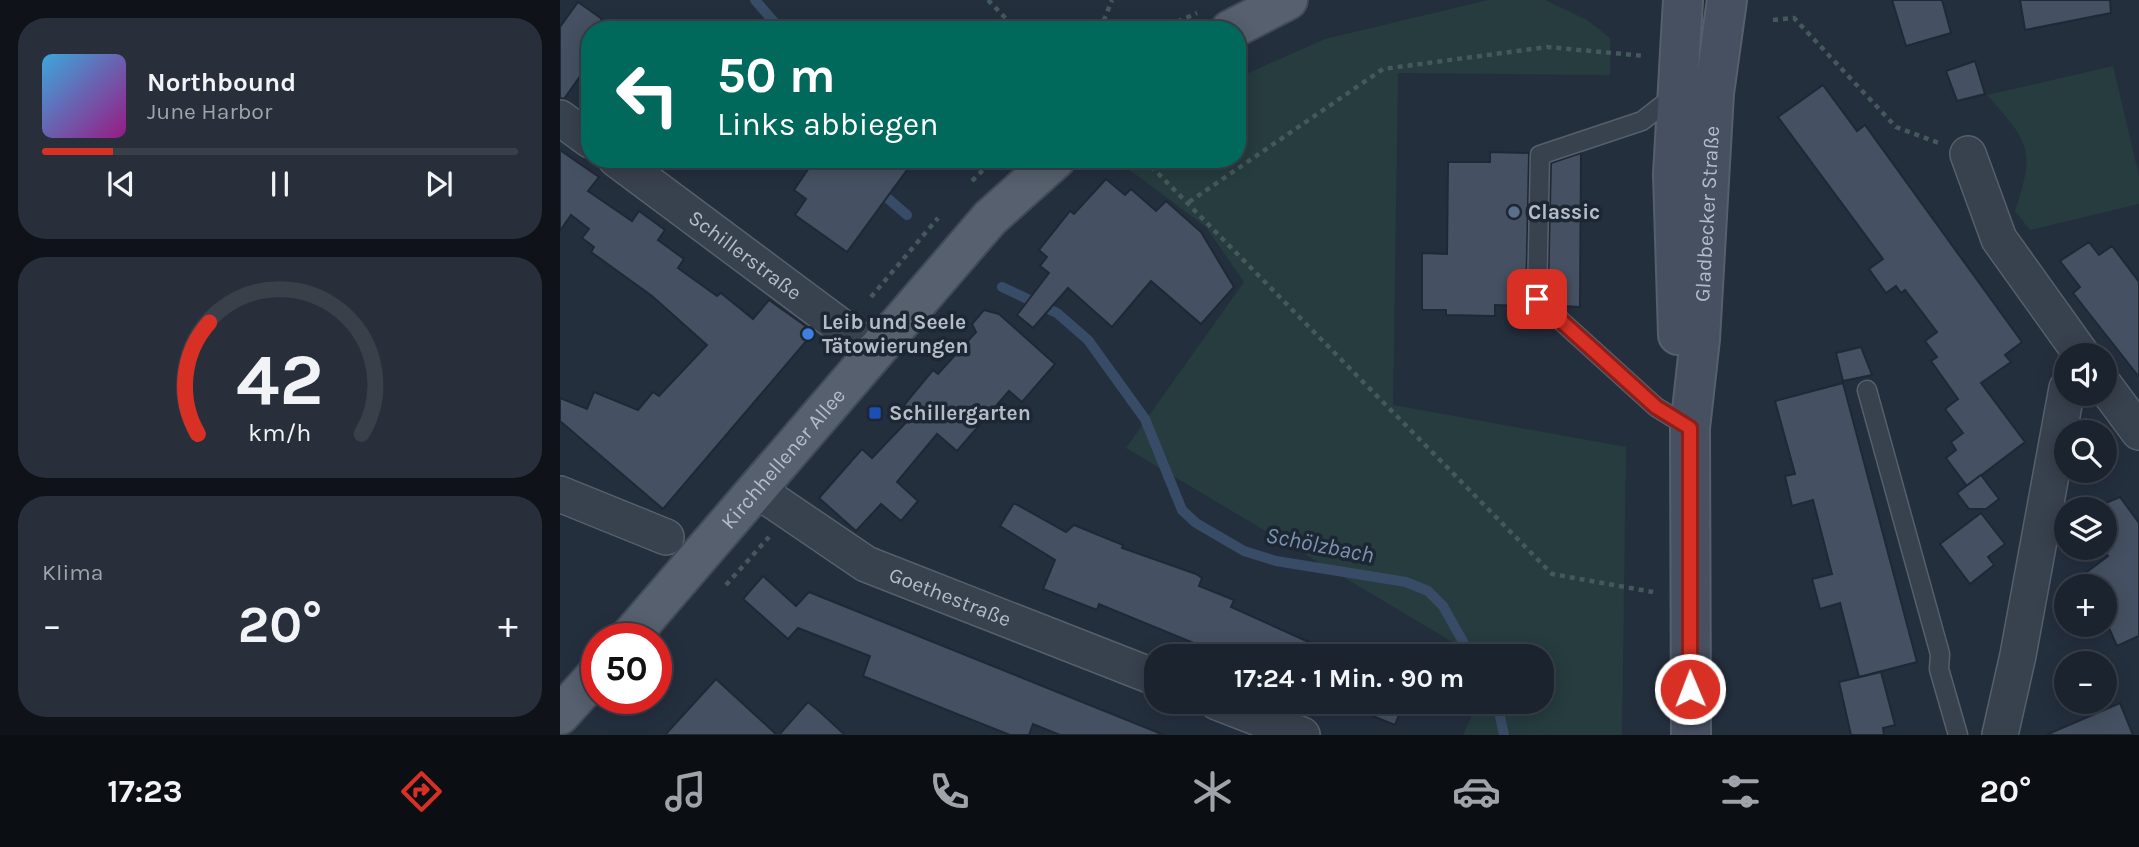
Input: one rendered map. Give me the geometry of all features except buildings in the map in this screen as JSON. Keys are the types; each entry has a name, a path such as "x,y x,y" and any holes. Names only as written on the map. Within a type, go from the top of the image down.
{"main road":[{"path":"1217,20 1288,0"},
{"name":"Gladbecker Straße","path":"1683,0 1673,174 1677,326 1690,428"},
{"name":"Gladbecker Straße","path":"1691,735 1690,428 1700,339 1714,93 1727,0"},
{"name":"Kirchhellener Allee","path":"642,623 990,218 1046,168"},
{"path":"560,715 581,692"}],"street":[{"path":"560,118 581,133"},
{"path":"1968,154 1998,239 2071,343"},
{"name":"Schillerstraße","path":"628,168 875,352"},
{"path":"2117,402 2139,432"},
{"path":"2000,735 2016,667 2064,406"},
{"name":"Goethestraße","path":"757,490 866,564 1144,673"},
{"path":"560,494 666,537"},
{"path":"1248,714 1302,735"}],"lane":[{"path":"1677,94 1642,121 1540,155 1537,299 1656,407 1690,428"},
{"path":"1867,390 1940,654 1939,669 1958,735"}],"path":[{"path":"988,0 1008,21"},
{"path":"1104,21 1112,0"},
{"path":"1773,20 1794,18 1896,127 1968,154"},
{"path":"1246,163 1383,69 1547,47 1650,57"},
{"path":"1153,168 1552,574 1653,592"},
{"path":"1189,202 1239,168"}],"green space":[{"path":"1488,0 1545,0 1587,20 1610,38 1610,75 1398,73 1393,405 1626,447 1622,735 1463,735 1473,714 1554,714 1554,644 1456,644 1126,448 1244,282 1206,227 1127,168 1246,168 1246,74 1325,39"},
{"path":"2113,66 2139,176 2139,204 2030,230 2015,211 2025,173 2025,147 2012,125 1987,95"}],"waterway":[{"name":"Schölzbach","path":"755,0 773,21"},
{"name":"Schölzbach","path":"877,189 907,215"},
{"name":"Schölzbach","path":"1002,287 1057,313 1088,340 1145,419 1182,510 1196,523 1244,551 1276,561 1406,582 1428,591 1443,606 1464,644"},
{"name":"Schölzbach","path":"1500,714 1504,735"}],"place":[{"name":"Classic","path":"1514,212"},
{"name":"Leib und Seele Tätowierungen","path":"808,334"},
{"name":"Schillergarten","path":"875,413"}],"route":[{"path":"1537,299 1656,407 1690,428 1690,689"}]}
